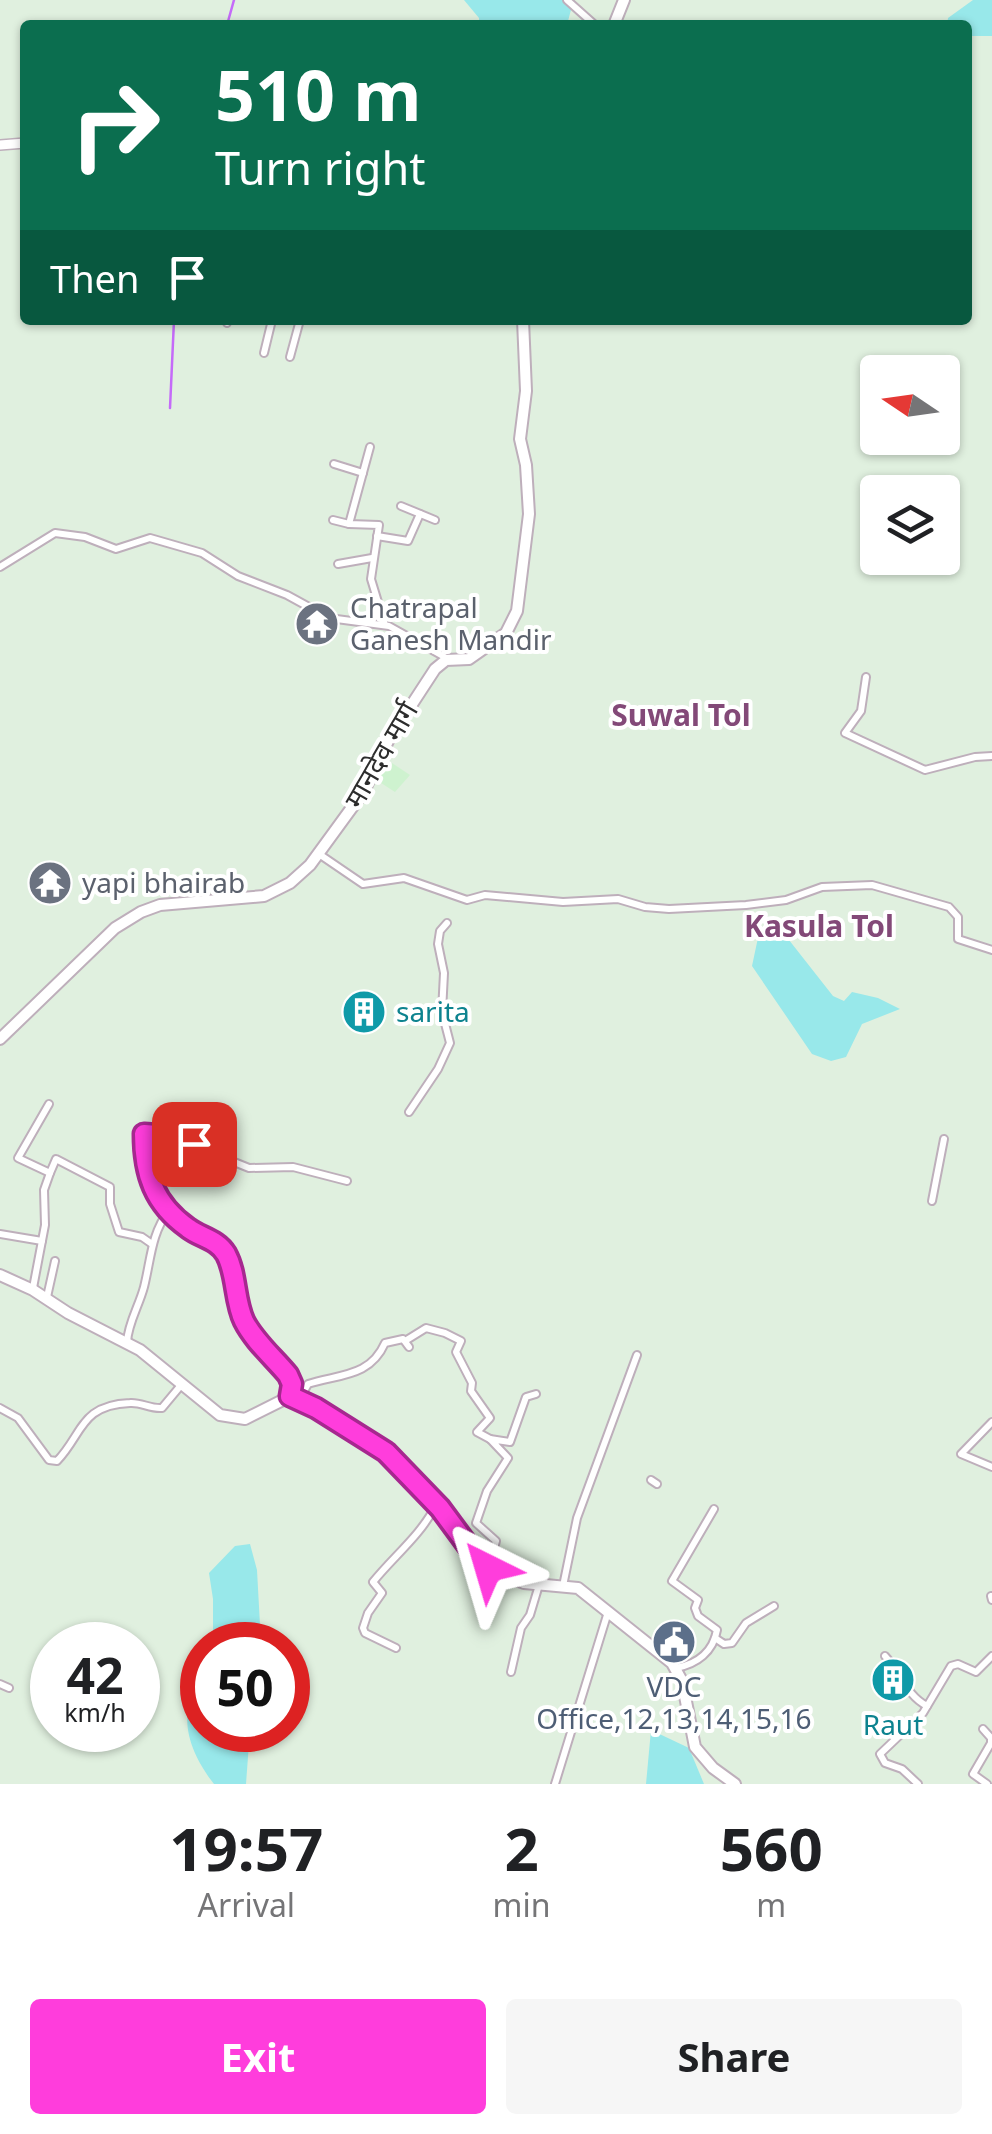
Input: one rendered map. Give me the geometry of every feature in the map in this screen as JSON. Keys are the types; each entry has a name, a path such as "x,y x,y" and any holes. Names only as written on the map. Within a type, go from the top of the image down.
{"main road":[{"name":"मानदेव मार्ग","path":"0,1039 114,928 130,918 160,906 264,896 290,883 319,854 364,791 388,741 435,669 446,660 469,659 506,633 517,611 530,514 520,439 526,380 523,325"},
{"path":"0,1275 127,1343 220,1416 237,1420 252,1417 295,1399 378,1444 436,1504 488,1568 512,1579 586,1592 676,1668 695,1747 734,1784"}],"street":[{"path":"566,0 590,20"},
{"path":"264,353 271,325"},
{"path":"290,357 299,325"},
{"path":"348,524 370,447"},
{"path":"334,464 363,473"},
{"path":"402,506 435,520"},
{"path":"377,536 408,542 420,514"},
{"path":"333,520 380,525 371,579 385,625"},
{"path":"0,567 55,533 85,537 116,550 150,538 202,553 238,576 287,595 329,618 385,625 452,660"},
{"path":"338,564 372,558"},
{"path":"866,677 861,710 844,733 925,770 992,756"},
{"path":"319,854 363,884 411,878 470,900 485,895 563,902 618,899 669,909 746,905 786,900 822,887 872,884 950,907 958,917 958,939 992,950"},
{"path":"410,1112 438,1070 450,1043 442,1017 444,973 438,944 446,923"},
{"path":"49,1104 18,1158 50,1173"},
{"path":"295,1399 288,1375 244,1320 223,1250 213,1240 188,1229 152,1188 144,1166 144,1134 172,1136 249,1168 293,1167 347,1180"},
{"path":"932,1201 944,1140"},
{"path":"32,1290 42,1241 44,1190 56,1159 110,1187 110,1204 119,1232 142,1237 152,1244"},
{"path":"127,1343 152,1244 169,1210"},
{"path":"0,1234 42,1241"},
{"path":"46,1298 55,1261"},
{"path":"295,1399 308,1384 360,1371 373,1364 385,1343 407,1344 426,1328 461,1341 456,1352 472,1383 471,1391 490,1418 477,1432 508,1458 487,1491 476,1523 496,1541 488,1568"},
{"path":"563,1586 577,1518 636,1356"},
{"path":"0,1408 18,1418 49,1460 56,1461 84,1420 110,1406 134,1402 162,1408 182,1384"},
{"path":"490,1440 510,1442 526,1398 536,1394"},
{"path":"992,1422 961,1454 992,1467"},
{"path":"396,1648 365,1633 363,1628 382,1593 373,1582 422,1530 436,1504"},
{"path":"676,1668 693,1665 717,1630 698,1616 698,1600 672,1581 714,1509"},
{"path":"511,1672 522,1628 539,1585"},
{"path":"715,1638 724,1644 732,1643 746,1623 774,1606"},
{"path":"555,1784 608,1612"},
{"path":"886,1656 912,1697 927,1706"},
{"path":"918,1784 902,1769 885,1763 880,1754 927,1706 951,1666 958,1664 976,1672 992,1656"},
{"path":"0,1684 10,1688"},
{"path":"983,1729 991,1738 973,1774 988,1784"}],"shaded area":[{"path":"464,0 573,2 568,20 479,18"},
{"path":"973,0 992,0 992,36 972,36 972,20 948,18"},
{"path":"387,763 410,775 395,792 378,781"},
{"path":"759,933 789,940 833,996 844,1001 852,992 878,998 900,1009 862,1024 846,1057 831,1061 812,1054 752,966"},
{"path":"250,1544 257,1570 260,1622 213,1622 209,1573 235,1546"},
{"path":"651,1730 689,1748 704,1784 646,1784"},
{"path":"195,1752 248,1752 246,1784 214,1784"}],"waterway":[{"path":"228,20 234,0"},
{"path":"170,408 174,325"}],"place":[{"name":"Chatrapal Ganesh Mandir","path":"317,624"},
{"name":"yapi bhairab","path":"50,883"},
{"name":"sarita","path":"364,1012"},
{"name":"VDC Office,12,13,14,15,16","path":"674,1642"},
{"name":"Raut","path":"893,1680"}],"district":[{"name":"Suwal Tol","path":"681,716"},
{"name":"Kasula Tol","path":"819,927"}],"route":[{"path":"194,1144 172,1136 144,1134 144,1166 152,1188 188,1229 213,1240 223,1250 244,1320 288,1375 292,1384 290,1396 378,1444 440,1508 488,1568"}]}
